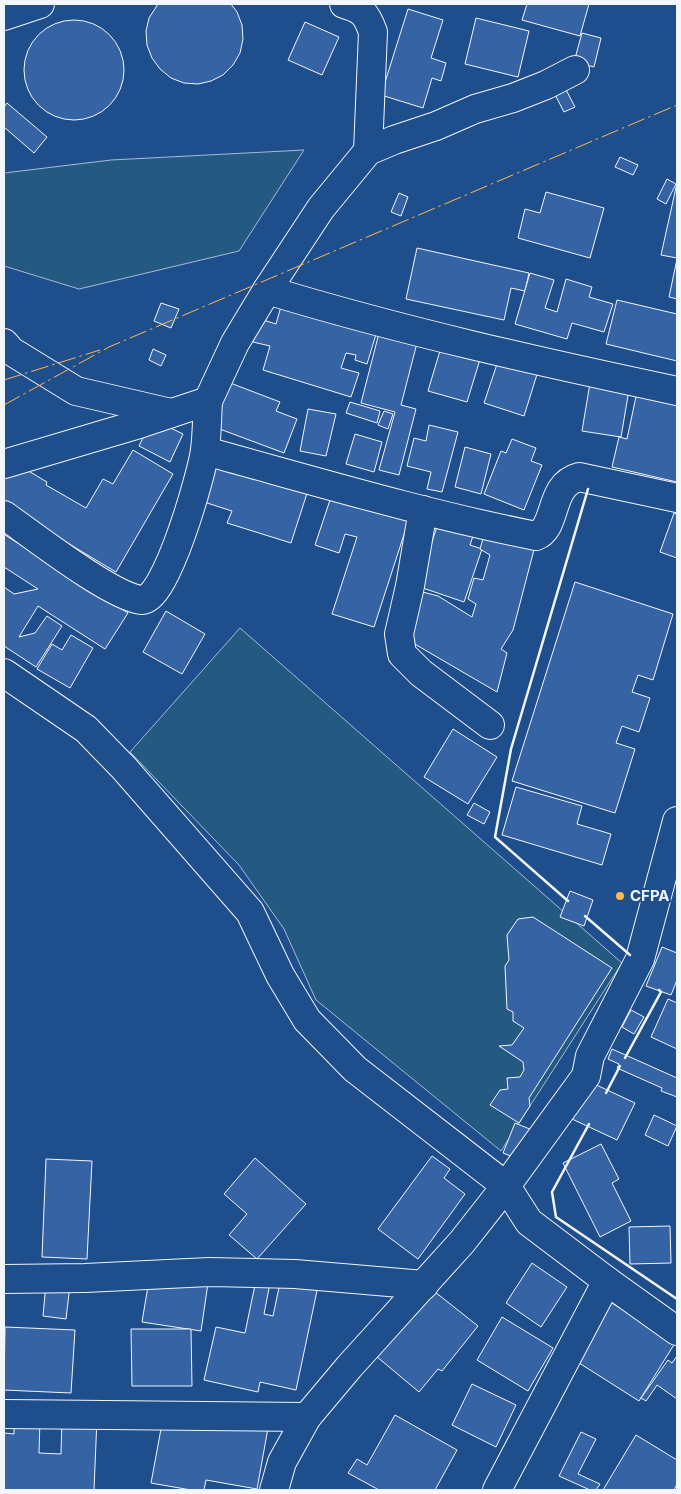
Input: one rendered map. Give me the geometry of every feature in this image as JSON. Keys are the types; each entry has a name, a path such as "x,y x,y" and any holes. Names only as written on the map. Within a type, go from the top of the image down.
{"street":[{"path":"4,16 40,4"},
{"path":"344,4 358,8 367,16 373,32 368,151"},
{"path":"4,515 104,584 131,598 144,600 150,596 160,583 185,527 196,492 205,451 208,401 235,343 267,290 322,208 368,151 436,126 475,109 513,98 546,85 575,70"},
{"path":"267,290 326,308 576,370 677,391"},
{"path":"4,344 11,351 76,391 170,414"},
{"path":"4,464 208,401"},
{"path":"205,451 423,510 536,536 540,535 546,528 563,486 569,479 579,477 677,498"},
{"path":"423,510 410,586 399,634 402,654 421,673 490,725"},
{"path":"4,673 86,729 124,768 250,912 280,975 307,1020 355,1070 506,1186 529,1222 607,1282 677,1331"},
{"path":"274,1490 282,1462 307,1417 349,1367 462,1242 506,1186 586,1076 590,1056 640,959 677,821"},
{"path":"4,1279 85,1278 209,1272 295,1274 424,1285"},
{"path":"497,1490 607,1282"},
{"path":"4,1414 307,1417"}],"shaded area":[{"path":"304,150 239,251 79,289 4,266 4,173 111,160"},
{"path":"240,628 622,963 501,1151 316,1000 284,929 239,865 130,752"}],"building":[{"path":"158,4 231,4 237,12 242,25 243,39 240,53 233,65 223,75 211,81 198,84 184,83 171,78 160,69 152,58 147,45 146,31 149,18"},
{"path":"527,4 589,4 580,36 522,20"},
{"path":"408,9 443,20 431,58 446,63 441,81 432,78 423,108 381,95"},
{"path":"476,18 529,31 518,77 465,64"},
{"path":"74,20 93,24 109,35 120,51 124,70 120,89 109,105 93,116 74,120 55,116 39,105 28,89 24,70 28,51 39,35 55,24"},
{"path":"305,22 339,37 322,75 288,60"},
{"path":"582,33 601,38 594,67 574,62"},
{"path":"561,80 575,107 564,112 550,85"},
{"path":"7,103 47,137 34,153 4,127 4,107"},
{"path":"620,157 638,165 633,175 615,167"},
{"path":"667,179 676,184 666,204 657,199"},
{"path":"677,183 677,258 661,255"},
{"path":"546,192 604,208 590,258 518,238 525,209 540,213"},
{"path":"399,193 408,197 401,216 391,212"},
{"path":"417,248 529,273 525,291 511,288 504,320 406,299"},
{"path":"677,259 677,299 669,297"},
{"path":"530,273 554,280 545,308 557,312 566,279 592,287 589,297 613,304 604,332 572,323 567,339 515,324"},
{"path":"617,300 677,314 677,361 606,344"},
{"path":"161,303 179,309 171,328 154,321"},
{"path":"282,303 377,331 367,364 355,360 356,355 346,353 341,368 359,373 351,397 263,370 270,346 253,342 260,319 276,324"},
{"path":"379,333 417,343 401,405 416,409 399,475 379,470 395,412 361,403"},
{"path":"442,344 481,356 467,402 428,391"},
{"path":"153,349 166,355 161,366 149,360"},
{"path":"500,355 539,368 524,416 484,403"},
{"path":"225,381 280,402 276,411 297,419 284,453 209,425"},
{"path":"590,383 629,390 621,437 582,431"},
{"path":"638,387 677,396 677,482 612,467 619,437 627,439"},
{"path":"350,402 380,411 377,423 346,413"},
{"path":"308,409 336,414 326,456 300,451"},
{"path":"384,411 393,414 388,429 378,425"},
{"path":"152,419 183,434 170,462 139,446"},
{"path":"429,425 458,432 442,492 427,489 431,472 407,466 414,438 426,441"},
{"path":"355,434 382,442 374,472 346,464"},
{"path":"512,439 536,448 531,461 542,465 524,510 484,494 501,451 506,453"},
{"path":"465,447 491,454 481,494 455,487"},
{"path":"133,450 173,474 116,572 4,505 4,471 10,460 47,482 46,485 86,508 103,479 113,484"},
{"path":"218,456 310,484 291,543 227,523 232,511 204,502"},
{"path":"334,488 411,513 374,627 332,614 357,537 345,534 339,553 315,545"},
{"path":"674,513 677,514 677,558 660,552"},
{"path":"441,515 476,527 470,545 482,549 464,602 417,586"},
{"path":"486,528 536,542 513,630 501,649 507,653 497,692 401,636 415,590 438,596 472,617 476,604 468,599 474,578 483,580 490,555 480,549"},
{"path":"5,535 128,613 105,649 38,606 19,637 35,633 47,616 62,626 36,667 4,646 4,587 14,594 38,589 4,567"},
{"path":"575,582 673,614 653,680 638,675 632,692 650,698 639,732 622,726 616,743 635,749 615,813 512,781"},
{"path":"166,611 205,634 182,674 143,652"},
{"path":"71,635 93,648 70,688 37,669 52,644 62,650"},
{"path":"453,729 497,757 468,804 424,777"},
{"path":"516,787 582,806 577,824 611,834 602,865 502,835"},
{"path":"474,803 490,812 484,824 467,815"},
{"path":"570,891 593,900 584,926 560,917"},
{"path":"533,917 612,968 529,1098 530,1106 519,1123 490,1105 500,1090 508,1089 507,1078 520,1077 524,1070 523,1062 499,1046 512,1045 524,1028 513,1021 513,1012 507,1009 505,966 509,960 507,935 518,919"},
{"path":"662,947 677,953 677,980 671,995 646,986"},
{"path":"668,999 677,1003 677,1049 651,1037"},
{"path":"631,1010 644,1017 634,1034 622,1027"},
{"path":"612,1049 677,1078 677,1097 661,1091 662,1088 617,1068 619,1064 608,1059"},
{"path":"590,1082 635,1103 617,1140 572,1119"},
{"path":"654,1115 677,1126 668,1146 645,1135"},
{"path":"515,1123 537,1132 524,1161 503,1153"},
{"path":"601,1144 619,1179 612,1183 631,1221 600,1237 563,1163"},
{"path":"432,1156 450,1169 444,1178 465,1194 418,1259 378,1229"},
{"path":"255,1158 306,1204 257,1259 229,1235 247,1214 224,1194"},
{"path":"46,1159 92,1161 87,1259 42,1257"},
{"path":"670,1226 671,1263 630,1264 629,1227"},
{"path":"532,1263 567,1287 541,1327 506,1303"},
{"path":"150,1274 208,1283 201,1331 142,1322"},
{"path":"281,1278 318,1286 296,1390 260,1382 258,1392 204,1380 216,1327 245,1333 256,1280 270,1283 264,1314 273,1316"},
{"path":"46,1283 70,1285 66,1319 43,1316"},
{"path":"430,1288 478,1326 442,1371 438,1369 419,1392 376,1356"},
{"path":"604,1298 675,1343 639,1401 576,1361"},
{"path":"502,1317 553,1348 528,1391 477,1360"},
{"path":"5,1327 75,1330 71,1393 4,1390"},
{"path":"131,1329 191,1329 192,1386 132,1386"},
{"path":"677,1356 677,1399 657,1385 646,1401 641,1398 668,1360 672,1363"},
{"path":"472,1384 516,1405 496,1447 452,1425"},
{"path":"395,1415 457,1450 435,1490 379,1490 348,1473 357,1459 367,1465"},
{"path":"62,1417 97,1418 94,1490 4,1490 4,1433 14,1434 14,1419 40,1420 39,1453 61,1454"},
{"path":"270,1417 257,1489 206,1480 204,1490 191,1490 151,1483 163,1418"},
{"path":"581,1432 596,1439 578,1474 600,1484 596,1490 590,1490 559,1476"},
{"path":"636,1435 677,1460 677,1484 674,1490 603,1490"}],"wall":[{"path":"568,901 495,837 511,749 588,489"},
{"path":"585,916 630,955"},
{"path":"625,1058 661,992 659,990"},
{"path":"606,1093 620,1066"},
{"path":"589,1124 552,1192 556,1217 677,1299"}],"power":[{"path":"4,405 109,347 677,105"},
{"path":"4,380 100,350"}],"place":[{"name":"CFPA","path":"620,896"}]}
